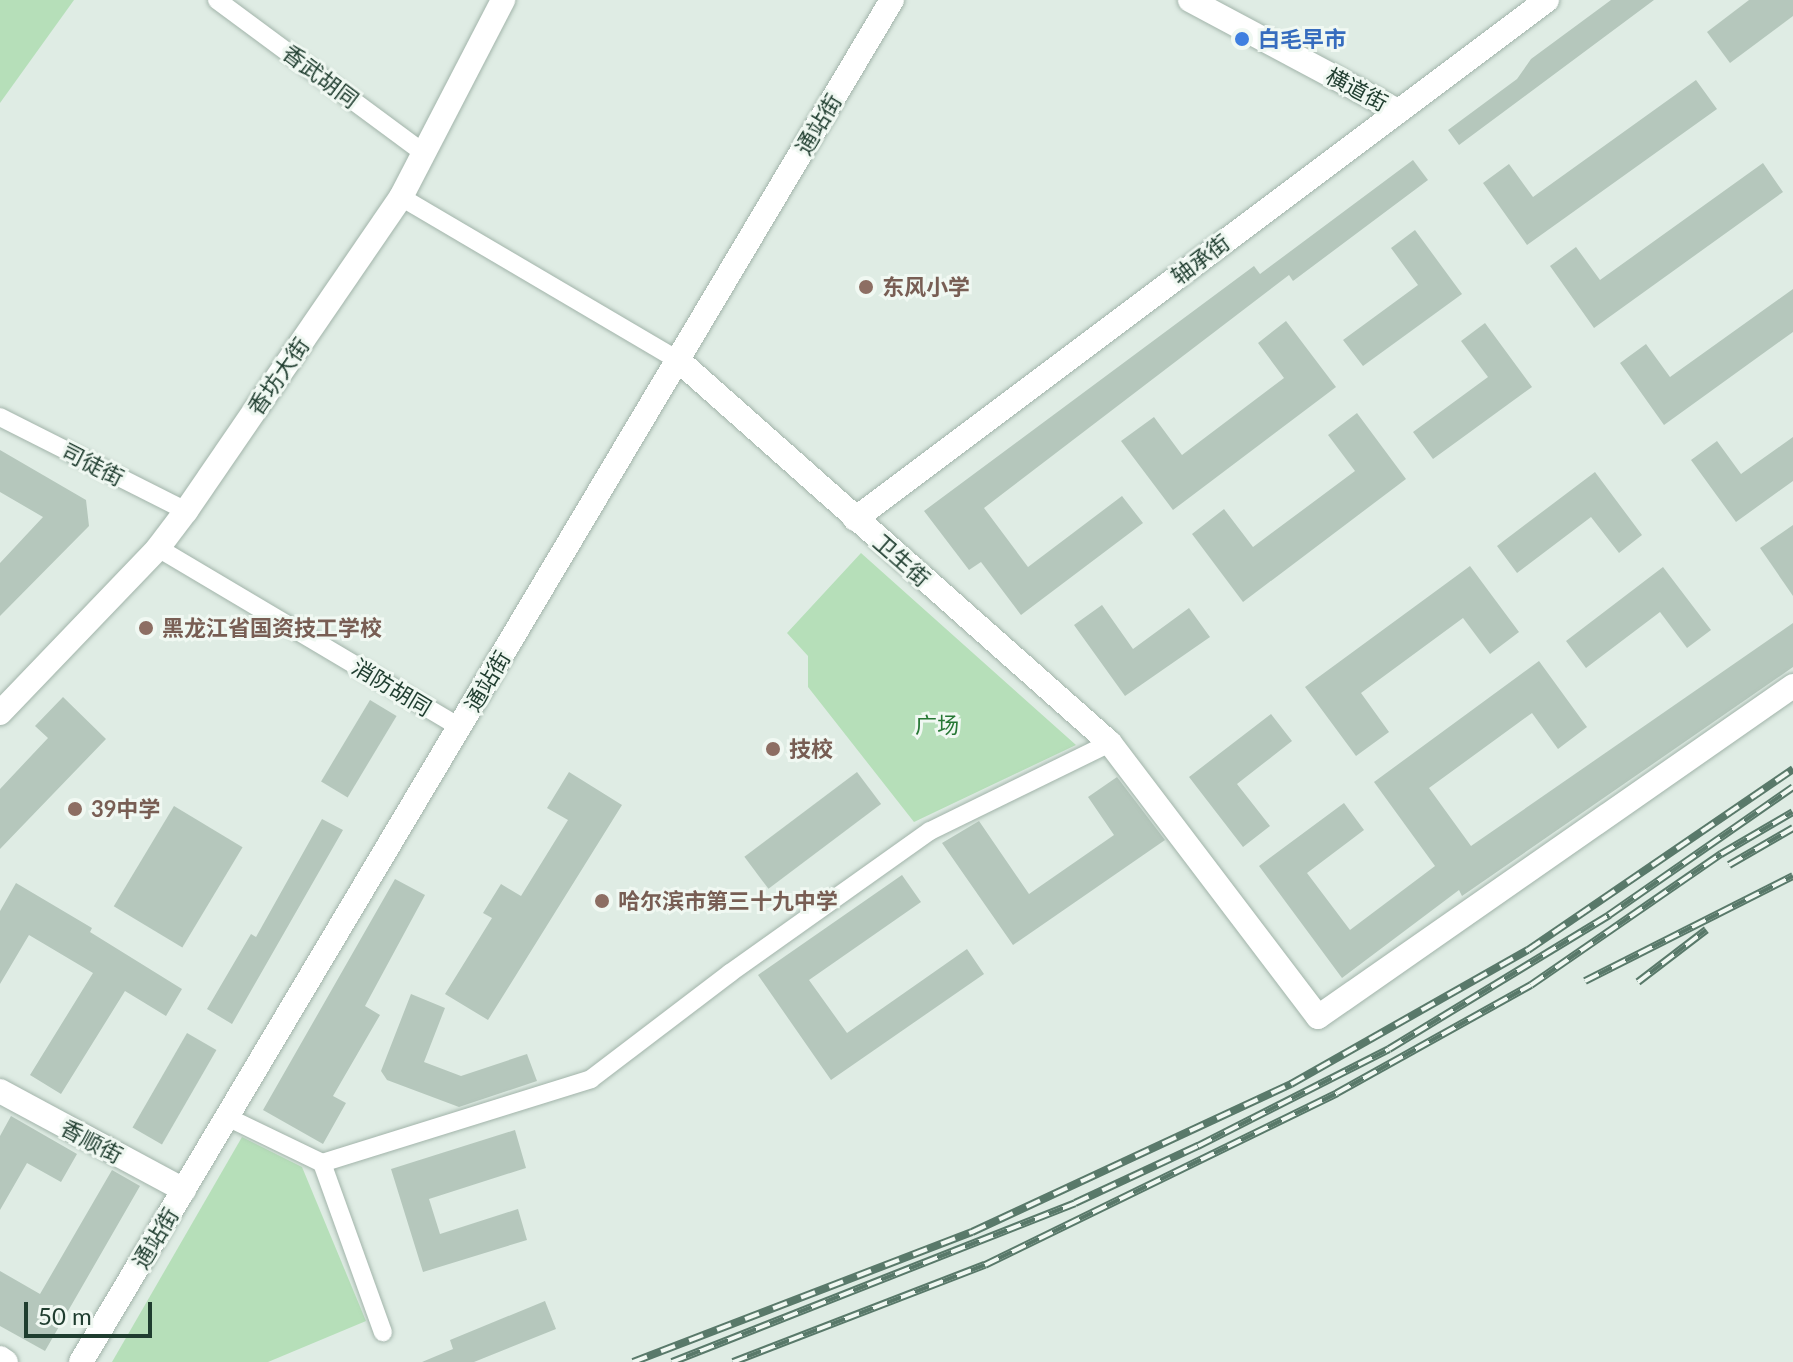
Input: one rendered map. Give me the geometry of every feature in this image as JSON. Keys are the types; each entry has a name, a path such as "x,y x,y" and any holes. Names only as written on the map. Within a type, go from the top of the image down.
{"street":[{"name":"香武胡同","path":"217,0 424,153"},
{"name":"香坊大街","path":"0,713 158,548 186,511 401,197 503,0"},
{"name":"通站街","path":"81,1362 892,0"},
{"name":"横道街","path":"1190,0 1398,111"},
{"name":"轴承街","path":"855,519 1547,0"},
{"name":"卫生街","path":"401,197 678,360 1110,743 1318,1017 1793,686"},
{"name":"司徒街","path":"0,417 186,511"},
{"name":"消防胡同","path":"158,548 460,727"},
{"path":"227,1117 322,1163 591,1079 730,973 930,831 1110,743"},
{"name":"香顺街","path":"0,1091 184,1190"},
{"path":"322,1163 383,1332"},
{"path":"0,1358 6,1362"}],"green space":[{"path":"0,0 74,0 0,103"},
{"name":"广场","path":"861,553 1076,745 914,822 808,687 808,656 787,633"},
{"path":"242,1137 302,1167 366,1321 268,1362 112,1362"}],"building":[{"path":"1611,0 1654,0 1459,145 1448,130 1517,79 1531,59"},
{"path":"1749,0 1793,0 1793,16 1730,63 1707,32"},
{"path":"1696,80 1717,109 1527,245 1483,183 1509,164 1533,197"},
{"path":"1413,160 1428,180 1293,281 1289,275 984,508 1028,567 1122,496 1143,523 1021,615 981,562 969,570 924,511 1254,266 1260,274"},
{"path":"1763,163 1783,192 1594,328 1550,266 1576,247 1600,280"},
{"path":"1415,230 1462,294 1363,366 1343,340 1418,285 1391,248"},
{"path":"1793,289 1793,332 1664,425 1620,363 1646,344 1670,377"},
{"path":"1286,321 1336,387 1173,510 1121,441 1154,417 1182,455 1284,378 1258,343"},
{"path":"1485,323 1532,387 1433,459 1413,432 1488,377 1461,341"},
{"path":"1357,413 1406,479 1243,602 1192,534 1224,509 1253,547 1355,471 1328,435"},
{"path":"1793,437 1793,481 1736,522 1691,460 1717,441 1741,474"},
{"path":"0,450 86,500 89,526 0,616 0,563 43,517 0,492"},
{"path":"1595,472 1642,535 1619,553 1591,517 1517,573 1497,546"},
{"path":"1793,525 1793,596 1760,548"},
{"path":"1470,566 1519,632 1490,654 1463,618 1361,693 1389,732 1356,756 1305,687"},
{"path":"1663,567 1711,630 1687,648 1660,612 1586,668 1566,641"},
{"path":"1102,605 1133,649 1189,608 1210,637 1125,696 1074,625"},
{"path":"1793,623 1793,667 1462,896 1459,890 1342,978 1259,866 1344,803 1364,830 1307,873 1350,930 1435,866 1374,782 1539,661 1587,727 1558,749 1532,713 1429,788 1471,846"},
{"path":"63,697 106,739 0,849 0,789 48,738 35,726"},
{"path":"370,700 397,716 348,797 321,781"},
{"path":"1271,714 1292,741 1237,784 1270,826 1243,847 1189,777"},
{"path":"569,772 622,805 488,1020 445,994 492,918 483,913 501,884 521,896 568,820 547,808"},
{"path":"857,772 881,804 768,889 744,857"},
{"path":"1117,777 1165,840 1013,945 942,843 979,821 1029,894 1114,835 1088,797"},
{"path":"174,806 243,847 182,947 114,906"},
{"path":"322,819 343,830 232,1024 207,1009 251,934 256,937"},
{"path":"902,875 921,902 809,980 847,1033 967,949 984,974 831,1080 758,975"},
{"path":"395,879 425,895 365,1006 380,1015 333,1096 346,1103 323,1144 263,1110"},
{"path":"16,883 92,928 90,932 182,989 166,1016 125,991 61,1094 30,1075 93,973 29,935 0,984 0,911"},
{"path":"411,994 445,1008 424,1062 461,1076 527,1054 537,1081 459,1107 387,1080 381,1071"},
{"path":"187,1033 216,1050 162,1144 132,1127"},
{"path":"11,1116 77,1154 61,1182 27,1163 0,1210 0,1136"},
{"path":"515,1130 526,1168 429,1199 440,1234 518,1209 527,1240 423,1272 391,1169"},
{"path":"112,1170 140,1186 45,1351 0,1326 0,1271 40,1294"},
{"path":"545,1301 556,1329 474,1362 422,1362 453,1349 450,1340"}],"railway":[{"path":"633,1362 972,1232 1291,1084 1528,950 1793,769"},
{"path":"672,1362 1075,1203 1198,1146 1389,1049 1609,915 1793,787"},
{"path":"733,1362 985,1265 1337,1093 1531,985 1721,854 1793,812"},
{"path":"1729,865 1793,828"},
{"path":"1585,981 1793,876"},
{"path":"1638,982 1706,930"}],"place":[{"name":"白毛早市","path":"1242,39"},
{"name":"东风小学","path":"866,287"},
{"name":"黑龙江省国资技工学校","path":"146,628"},
{"name":"技校","path":"773,749"},
{"name":"39中学","path":"75,809"},
{"name":"哈尔滨市第三十九中学","path":"602,901"}]}
